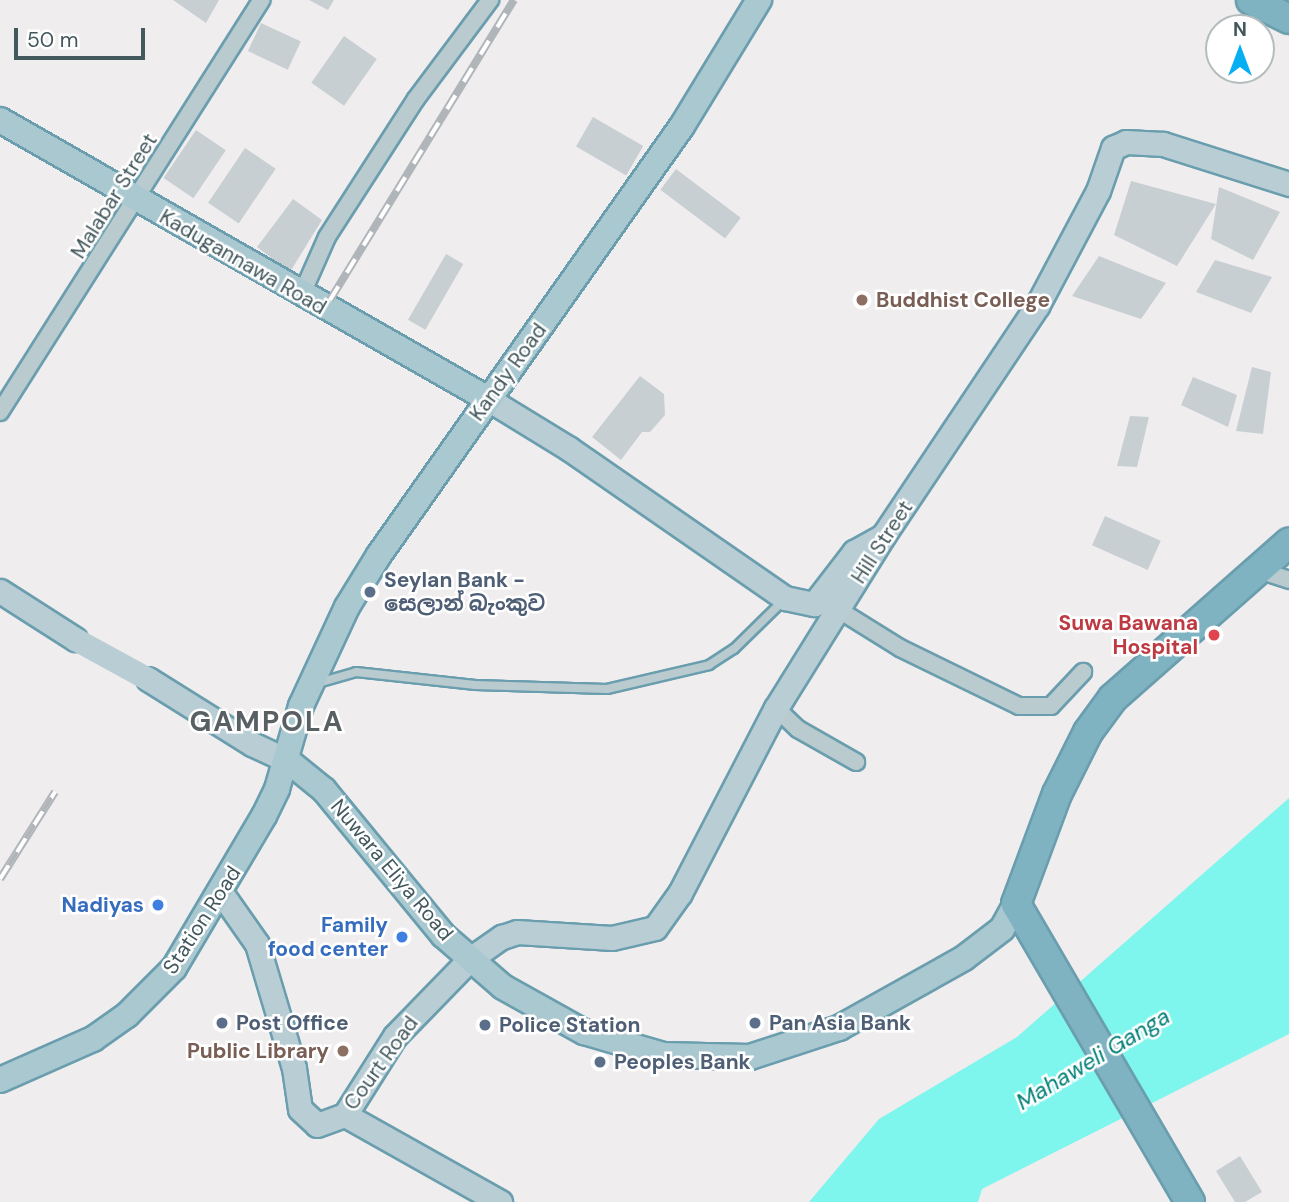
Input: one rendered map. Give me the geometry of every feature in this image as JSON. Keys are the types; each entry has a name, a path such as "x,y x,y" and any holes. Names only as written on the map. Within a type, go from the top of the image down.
{"highway":[{"path":"1251,0 1289,19"},
{"path":"1190,1202 1016,904 1057,794 1088,732 1132,678 1289,543"}],"main road":[{"name":"Kandy Road","path":"287,760 293,726 347,607 379,555 681,126 760,0"},
{"name":"Kadugannawa Road","path":"0,120 301,296 488,399"},
{"name":"Nuwara Eliya Road","path":"287,760 324,790 424,914 470,958 535,1008 614,1044 677,1057 732,1059 812,1040 894,1000 993,938 1016,904"},
{"name":"Station Road","path":"0,1080 84,1044 127,1015 174,968 222,894 269,807 287,760"}],"street":[{"name":"Malabar Street","path":"0,412 137,201 261,0"},
{"path":"301,296 334,225 416,99 490,0"},
{"name":"Hill Street","path":"470,958 517,932 612,939 655,928 680,893 776,708 883,536 1037,306 1098,191 1113,148 1126,142 1163,144 1289,184"},
{"path":"488,399 568,448 785,598 814,604 854,552 883,536"},
{"path":"1259,570 1289,580"},
{"path":"0,591 75,639 148,679 252,744 287,760"},
{"path":"839,610 900,648 1019,706 1051,706 1083,671"},
{"path":"776,708 798,729 856,762"},
{"name":"Court Road","path":"222,894 257,944 294,1068 300,1109 317,1125 345,1115 396,1036 470,958"},
{"path":"345,1115 500,1202"}],"lane":[{"path":"312,684 356,671 475,685 607,689 709,665 734,649 785,598"}],"water":[{"name":"Mahaweli Ganga","path":"1289,798 1289,1034 982,1189 978,1202 809,1202 879,1119 1017,1037"}],"building":[{"path":"173,0 219,0 206,23"},
{"path":"309,0 334,0 328,10"},
{"path":"261,23 301,42 288,70 248,51"},
{"path":"344,36 377,59 344,106 311,83"},
{"path":"593,117 643,146 626,175 576,146"},
{"path":"196,130 226,150 193,198 164,178"},
{"path":"245,148 276,169 239,223 208,203"},
{"path":"676,169 741,218 725,239 660,190"},
{"path":"1131,181 1216,204 1177,266 1114,235"},
{"path":"1219,187 1280,212 1253,260 1211,239"},
{"path":"293,199 322,220 290,272 257,247"},
{"path":"446,254 463,264 425,330 408,320"},
{"path":"1099,256 1166,283 1141,319 1072,296"},
{"path":"1215,260 1272,277 1251,313 1196,292"},
{"path":"1252,367 1271,372 1263,434 1236,431"},
{"path":"640,376 664,394 665,415 650,432 642,432 621,460 592,437"},
{"path":"1193,377 1237,395 1228,427 1181,405"},
{"path":"1130,416 1149,417 1137,467 1117,466"},
{"path":"1105,516 1161,541 1148,570 1092,545"},
{"path":"1240,1156 1262,1192 1245,1202 1235,1202 1216,1171"}],"railway":[{"path":"330,300 514,0"},
{"path":"0,879 55,792"}],"place":[{"name":"Buddhist College","path":"862,300"},
{"name":"Seylan Bank - සෙලාන් බැංකුව","path":"370,592"},
{"name":"Suwa Bawana Hospital","path":"1214,635"},
{"name":"Nadiyas","path":"158,905"},
{"name":"Family food center","path":"402,937"},
{"name":"Post Office","path":"222,1023"},
{"name":"Pan Asia Bank","path":"755,1023"},
{"name":"Police Station","path":"485,1025"},
{"name":"Public Library","path":"343,1051"},
{"name":"Peoples Bank","path":"600,1062"}],"district":[{"name":"GAMPOLA","path":"267,722"}]}
